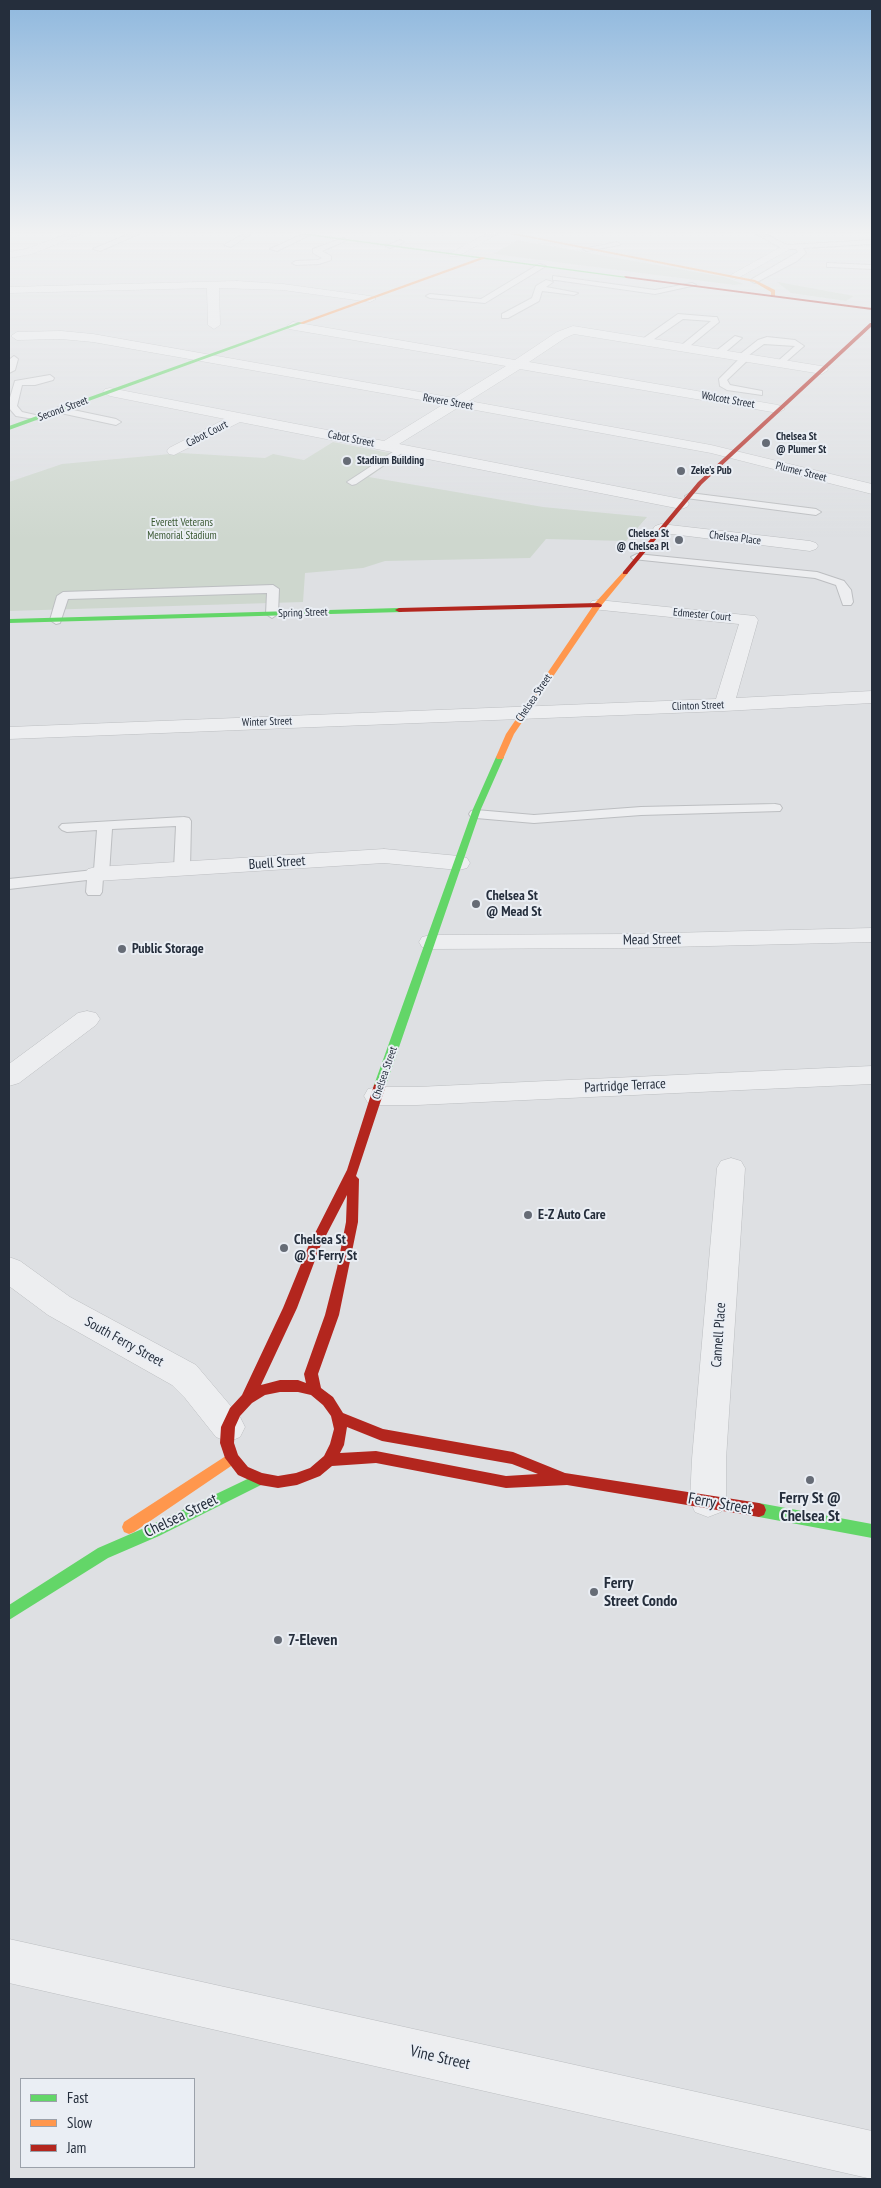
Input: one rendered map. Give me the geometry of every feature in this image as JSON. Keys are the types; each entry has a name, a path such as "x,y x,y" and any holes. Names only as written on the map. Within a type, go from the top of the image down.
{"main road":[{"name":"Second Street","path":"9,428 266,336"},
{"name":"Chelsea Street","path":"246,1399 290,1308 314,1247 353,1170 476,814 510,734 598,605 686,500 778,409 859,336"},
{"name":"Spring Street","path":"9,621 598,605"},
{"name":"Chelsea Street","path":"315,1391 311,1374 332,1315 352,1222 353,1170"},
{"path":"280,1386 298,1386 315,1391 328,1401 338,1417 340,1430 337,1445 329,1460 315,1472 297,1479 278,1482 260,1479 243,1471 232,1458 227,1443 228,1427 234,1412 246,1399 262,1390 280,1386"},
{"name":"Ferry Street","path":"338,1417 382,1435 513,1458 567,1479 872,1531"},
{"name":"Ferry Street","path":"329,1460 376,1457 506,1482 567,1479"},
{"name":"Chelsea Street","path":"103,1553 134,1522 232,1458"},
{"name":"Chelsea Street","path":"9,1613 103,1553 154,1531 260,1479"}],"street":[{"name":"Revere Street","path":"24,336 87,337 731,454"},
{"name":"Wolcott Street","path":"351,336 778,409"},
{"path":"387,446 559,336"},
{"path":"609,336 822,370"},
{"name":"Cabot Street","path":"110,392 402,449 686,500"},
{"name":"Cabot Court","path":"174,451 239,417"},
{"name":"Plumer Street","path":"731,454 872,489"},
{"name":"Chelsea Place","path":"661,529 810,546"},
{"name":"Edmester Court","path":"598,605 749,620 724,705"},
{"name":"Clinton Street","path":"524,712 724,705 872,697"},
{"name":"Winter Street","path":"9,733 524,712"},
{"name":"Buell Street","path":"97,880 182,868 390,856 459,863"},
{"name":"Mead Street","path":"431,942 628,941 872,935"},
{"path":"9,1077 87,1020"},
{"name":"Partridge Terrace","path":"378,1096 417,1096 872,1075"},
{"name":"Cannell Place","path":"708,1502 731,1168"},
{"name":"South Ferry Street","path":"9,1269 59,1306 184,1375 197,1388 228,1427"},
{"name":"Vine Street","path":"9,1960 872,2155"}],"lane":[{"path":"644,342 652,336"},
{"path":"682,348 698,336"},
{"path":"719,353 738,338"},
{"path":"759,393 727,387 723,384 723,379 744,357 761,342 767,340 795,343 800,346 781,363"},
{"path":"9,370 11,370 14,359"},
{"path":"37,418 19,414 12,406 13,383 35,382 50,378"},
{"path":"59,410 116,422"},
{"path":"352,482 402,449"},
{"path":"686,500 816,512"},
{"path":"637,557 817,575 840,583 847,602"},
{"path":"56,620 63,596 273,589 272,614"},
{"path":"476,814 534,819 642,811 775,808"},
{"path":"67,827 184,821 182,868"},
{"path":"9,884 97,880 105,825"}],"green space":[{"name":"Everett Veterans Memorial Stadium","path":"333,442 400,455 369,477 543,507 647,517 626,541 546,539 530,558 385,561 363,568 305,573 303,602 9,611 9,482 62,464 181,453 265,458 273,454 304,460"}],"traffic: fast":[{"path":"9,428 265,336"},
{"path":"9,621 399,610"},
{"path":"380,1085 477,809 500,757"},
{"path":"9,1613 103,1553 154,1531 260,1479"},
{"path":"759,1510 872,1531"}],"traffic: slow":[{"path":"500,757 510,734 598,605 625,573"},
{"path":"129,1527 232,1458"}],"traffic: jam":[{"path":"625,573 700,483 859,336"},
{"path":"399,610 598,605"},
{"path":"247,1399 290,1308 314,1247 353,1170 380,1085"},
{"path":"315,1391 311,1374 332,1315 343,1268 352,1222 353,1179"},
{"path":"280,1386 298,1386 315,1391 328,1401 337,1414 341,1429 337,1445 329,1460 315,1472 297,1479 278,1482 260,1479 243,1471 232,1458 227,1443 228,1427 235,1412 247,1399 262,1390 280,1386"},
{"path":"338,1417 382,1435 513,1458 559,1476"},
{"path":"329,1460 376,1457 506,1482 567,1479 759,1510"}],"place":[{"name":"Chelsea St @ Plumer St","path":"766,443"},
{"name":"Stadium Building","path":"347,461"},
{"name":"Zeke's Pub","path":"681,471"},
{"name":"Chelsea St @ Chelsea Pl","path":"679,540"},
{"name":"Chelsea St @ Mead St","path":"476,904"},
{"name":"Public Storage","path":"122,949"},
{"name":"E-Z Auto Care","path":"528,1215"},
{"name":"Chelsea St @ S Ferry St","path":"284,1248"},
{"name":"Ferry St @ Chelsea St","path":"810,1480"},
{"name":"Ferry Street Condo","path":"594,1592"},
{"name":"7-Eleven","path":"278,1640"}]}
